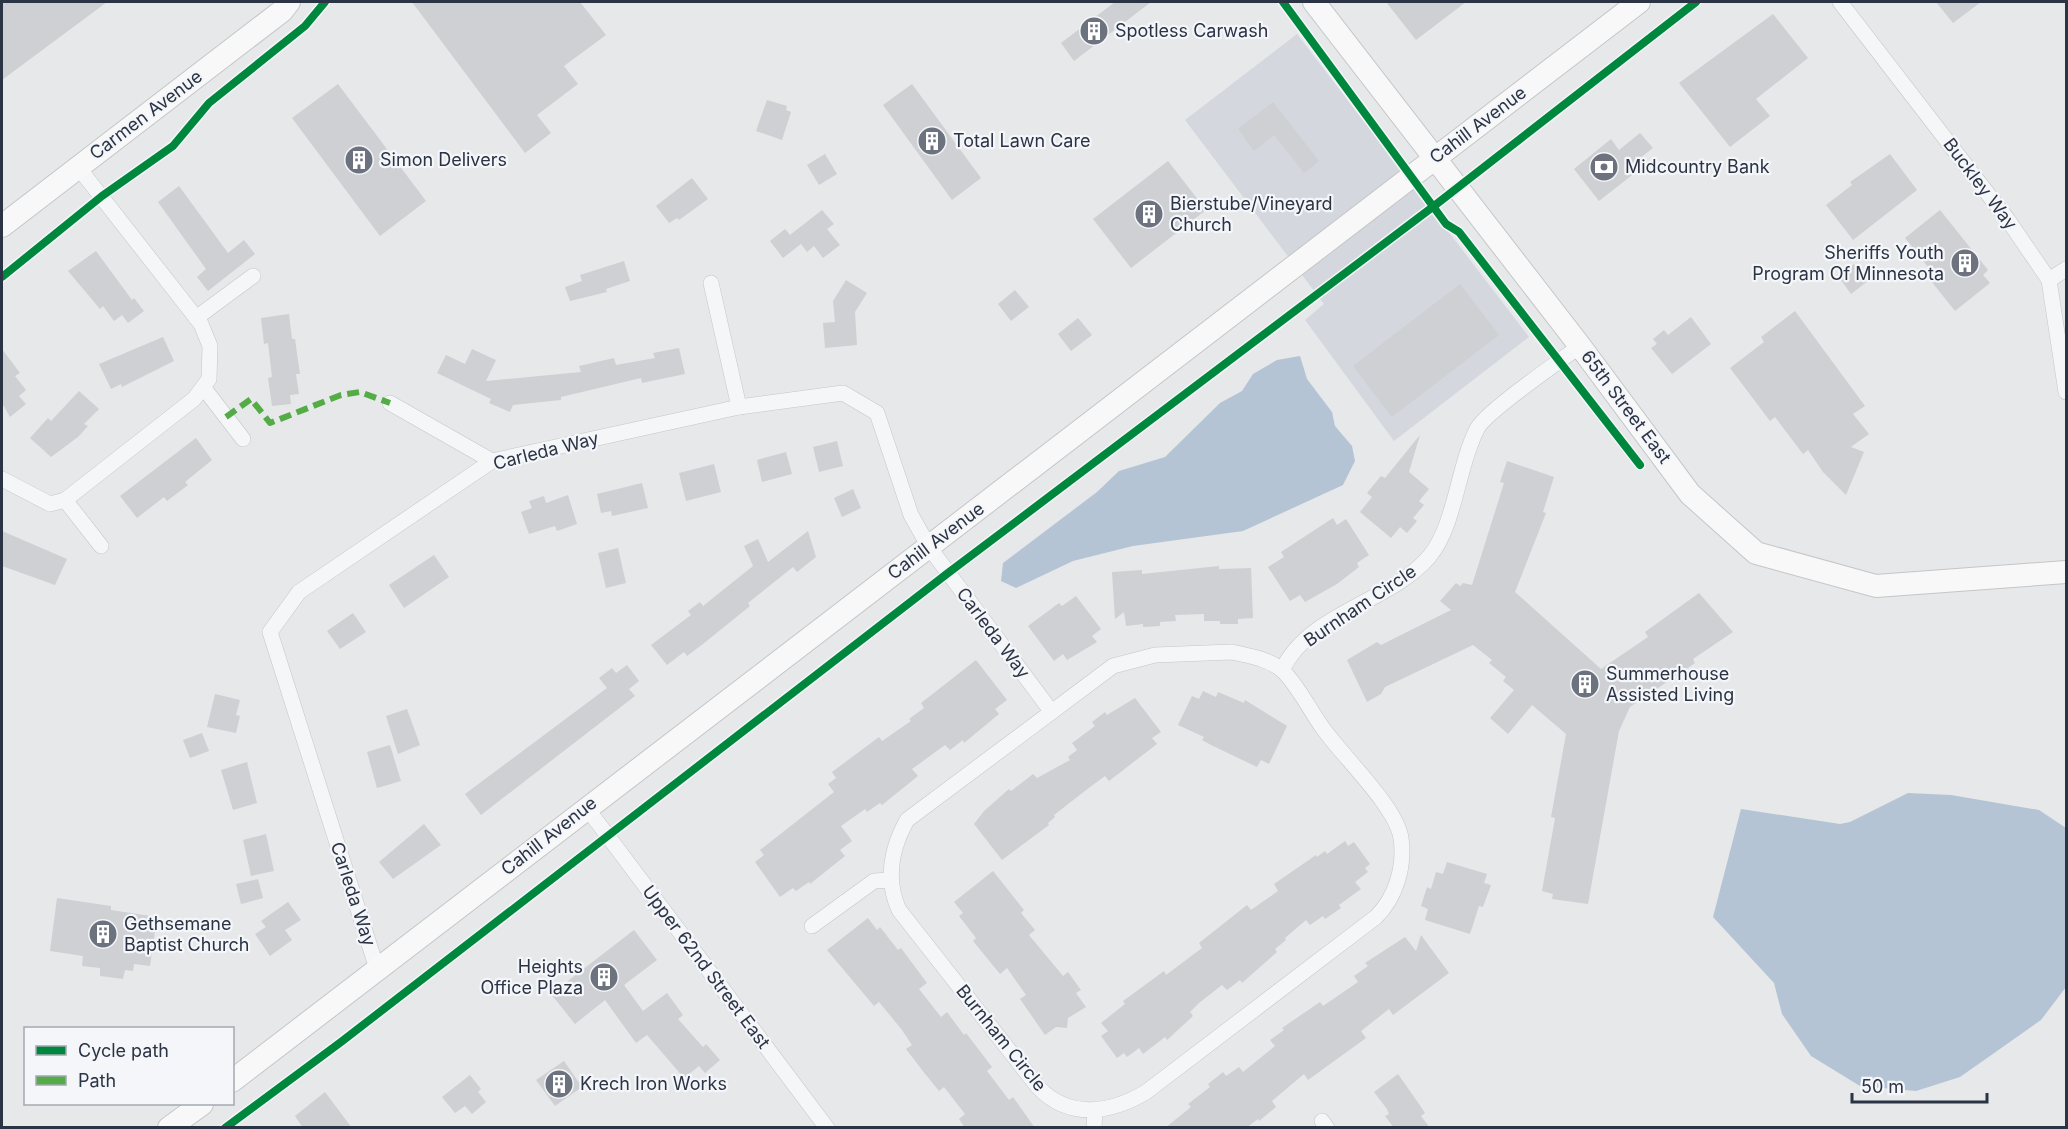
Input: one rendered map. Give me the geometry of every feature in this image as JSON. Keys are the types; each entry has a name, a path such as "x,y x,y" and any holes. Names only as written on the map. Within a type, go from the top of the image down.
{"street":[{"name":"Carmen Avenue","path":"2,226 282,11 289,2"},
{"name":"65th Street East","path":"1314,2 1580,346 1690,494 1756,553 1876,586 2067,572"},
{"name":"Cahill Avenue","path":"234,1079 586,807 1639,2"},
{"name":"Buckley Way","path":"1840,2 2008,220 2049,280 2067,392"},
{"path":"2,479 7,484 50,504 65,500 194,399 209,380 210,346 196,318 78,167"},
{"path":"2049,280 2067,269"},
{"path":"196,318 253,276"},
{"path":"711,283 739,407"},
{"name":"Burnham Circle","path":"1282,670 1288,659 1306,640 1414,572 1430,555 1446,525 1459,475 1478,426 1580,346"},
{"path":"203,387 243,439"},
{"name":"Carleda Way","path":"377,969 270,632 299,592 492,461 739,407 843,393 877,413 911,514 929,547 1051,711"},
{"path":"390,403 492,461"},
{"path":"65,500 101,546"},
{"name":"Burnham Circle","path":"1233,652 1268,662 1282,670 1322,728 1391,813 1401,837 1399,881 1385,909 1166,1078 1128,1103 1095,1110 1079,1111 1045,1095 899,910 891,893 891,862 898,836 907,820 1051,711 1113,666 1147,656 1233,652"},
{"name":"Upper 62nd Street East","path":"586,807 826,1128"},
{"path":"812,926 874,881 890,880"},
{"path":"169,1128 201,1105"},
{"path":"1094,1128 1095,1110"}],"shaded area":[{"path":"1297,34 1529,337 1394,441 1305,320 1324,304 1185,120"}],"water":[{"path":"1300,356 1307,379 1332,412 1335,426 1352,446 1355,461 1343,485 1243,531 1133,546 1073,561 1016,588 1001,581 1003,563 1097,492 1119,471 1165,457 1220,403 1242,391 1253,374 1277,360"},
{"path":"1908,793 1951,795 2039,810 2066,828 2066,987 2041,1020 1960,1077 1916,1091 1860,1086 1811,1056 1782,1014 1774,983 1713,917 1741,809 1840,824 1850,822"}],"building":[{"path":"2,2 107,2 2,80"},
{"path":"412,2 580,2 606,35 564,66 578,84 537,115 551,133 525,153"},
{"name":"Spotless Carwash","path":"1115,2 1151,2 1074,61 1061,43"},
{"path":"1386,2 1466,2 1416,40"},
{"path":"1936,2 1981,2 1953,23"},
{"path":"1773,14 1808,58 1756,99 1770,116 1730,147 1679,83"},
{"name":"Simon Delivers","path":"338,84 426,201 380,236 292,118"},
{"name":"Total Lawn Care","path":"912,84 981,178 952,200 883,105"},
{"path":"767,100 787,106 786,110 791,112 782,140 756,131"},
{"path":"1273,102 1319,161 1304,173 1274,135 1254,151 1238,129"},
{"name":"Midcountry Bank","path":"1640,133 1653,148 1631,165 1636,172 1599,201 1574,169 1611,139 1619,150"},
{"path":"825,154 837,174 819,185 807,165"},
{"path":"1890,154 1917,190 1853,240 1826,205 1852,185 1850,182"},
{"name":"Bierstube/Vineyard Church","path":"1168,161 1206,210 1131,268 1093,219"},
{"path":"692,178 708,199 679,220 677,218 669,223 656,206"},
{"path":"179,186 228,253 244,240 255,254 208,291 197,277 206,269 158,202"},
{"path":"822,210 834,224 827,229 840,245 823,258 814,246 807,252 801,244 783,258 770,241 785,229 790,235"},
{"name":"Sheriffs Youth Program Of Minnesota","path":"1940,210 1988,270 1983,275 1990,283 1955,311 1931,281 1936,277 1905,238"},
{"path":"96,251 132,300 134,298 144,311 128,323 122,315 114,321 103,306 100,309 68,271"},
{"path":"624,261 630,281 606,289 607,292 570,301 565,287 582,281 580,275"},
{"path":"1854,264 1868,281 1851,294 1838,276"},
{"path":"846,280 867,293 855,312 857,345 825,348 823,323 835,322 833,301"},
{"path":"1460,284 1499,335 1392,417 1353,366"},
{"path":"1015,290 1029,307 1011,321 998,304"},
{"path":"1795,311 1865,406 1853,414 1869,434 1851,447 1864,452 1846,495 1823,472 1808,450 1803,454 1775,417 1770,421 1730,368 1764,342 1761,337"},
{"path":"289,314 300,374 296,374 299,394 290,395 291,404 272,406 268,378 272,377 268,343 264,344 261,318"},
{"path":"1691,317 1711,344 1672,374 1651,348 1657,344 1653,339 1664,330 1668,335"},
{"path":"1078,318 1092,335 1071,351 1058,334"},
{"path":"163,337 174,361 122,387 121,384 111,389 99,364"},
{"path":"679,348 685,374 642,383 641,378 561,397 561,400 513,405 510,412 489,403 491,399 437,373 446,355 465,364 472,349 496,360 486,381 581,372 579,366 614,358 616,365 655,358 653,353"},
{"path":"2,349 20,373 15,376 26,390 19,396 26,404 10,417 2,403"},
{"path":"79,391 99,409 84,424 88,426 78,437 51,457 30,438 48,418 51,421"},
{"path":"1420,435 1409,472 1429,489 1419,501 1424,505 1413,518 1417,521 1407,533 1400,527 1391,538 1360,512 1372,497 1367,493 1381,476 1385,478"},
{"path":"196,438 212,460 185,482 188,485 167,501 164,497 137,518 120,496"},
{"path":"837,441 843,466 819,472 813,447"},
{"path":"786,452 792,474 762,482 757,460"},
{"name":"Summerhouse Assisted Living","path":"1507,461 1554,477 1543,512 1546,513 1515,592 1601,669 1648,637 1645,632 1699,593 1733,632 1693,659 1695,663 1630,707 1619,731 1588,904 1552,899 1553,894 1542,891 1555,818 1551,817 1566,734 1532,705 1508,734 1490,718 1514,690 1503,681 1506,677 1489,663 1492,660 1473,645 1385,687 1381,694 1367,702 1347,660 1377,642 1381,645 1451,610 1440,601 1456,583 1460,586 1463,583 1472,585 1504,483 1500,482"},
{"path":"714,464 721,492 686,501 679,473"},
{"path":"642,483 648,508 612,516 611,511 601,513 597,494"},
{"path":"853,489 861,508 842,517 834,498"},
{"path":"568,495 577,524 557,531 555,526 529,534 521,512 532,508 529,501 544,496 546,503"},
{"path":"1333,518 1337,525 1346,519 1369,555 1357,563 1359,567 1337,584 1305,602 1300,595 1290,601 1268,567 1284,557 1281,552"},
{"path":"2,531 67,559 55,585 2,566"},
{"path":"808,531 816,557 797,572 793,567 748,603 750,606 703,644 687,656 684,652 667,665 651,645 691,615 688,611 700,602 703,606 753,566 744,546 758,539 768,562"},
{"path":"618,548 626,583 606,588 598,553"},
{"path":"434,555 449,577 404,608 389,585"},
{"path":"1219,566 1219,569 1251,568 1253,618 1238,619 1238,624 1220,624 1220,621 1204,621 1204,614 1175,615 1176,621 1160,622 1160,626 1143,627 1143,624 1126,626 1124,612 1115,619 1112,572 1142,570 1142,574"},
{"path":"1076,596 1101,629 1092,636 1097,642 1067,660 1063,654 1054,661 1028,626 1059,603 1062,606"},
{"path":"353,613 366,632 340,649 327,631"},
{"path":"976,660 1007,700 995,709 999,714 964,743 963,740 950,750 945,745 912,769 918,776 882,805 880,803 867,812 865,809 841,826 852,841 840,850 845,856 810,884 809,882 796,891 793,888 780,897 755,862 764,855 760,850 834,792 828,784 836,778 832,772 879,737 882,741 911,721 909,719 924,708 921,703"},
{"path":"627,665 639,681 629,689 635,696 481,815 465,794 607,688 599,678 612,668 616,673"},
{"path":"1203,691 1216,697 1218,692 1244,703 1245,700 1287,726 1269,764 1261,760 1257,767 1211,745 1202,740 1204,737 1178,725 1192,696 1199,699"},
{"path":"215,694 240,700 236,715 240,716 236,733 207,727"},
{"path":"1135,698 1161,732 1152,738 1157,744 1109,781 1105,776 1090,787 1054,815 1049,825 1002,860 974,824 984,811 1009,789 1011,791 1033,774 1037,778 1070,760 1068,757 1077,750 1072,743 1095,726 1092,722 1105,712 1107,715"},
{"path":"407,709 420,745 398,754 386,716"},
{"path":"202,733 209,751 190,758 183,740"},
{"path":"390,745 401,781 377,788 367,752"},
{"path":"247,762 257,803 233,810 221,770"},
{"path":"424,824 441,845 393,879 379,862"},
{"path":"266,834 274,871 251,876 243,840"},
{"path":"1345,841 1348,846 1354,842 1370,864 1365,868 1368,872 1355,882 1361,889 1325,919 1323,916 1310,925 1306,920 1275,949 1277,952 1242,983 1240,980 1227,990 1222,985 1190,1012 1193,1016 1167,1040 1165,1037 1143,1054 1139,1048 1127,1057 1124,1053 1117,1058 1101,1036 1108,1031 1101,1023 1125,1004 1123,1001 1164,971 1166,975 1202,948 1199,943 1247,905 1251,910 1278,891 1274,884 1316,855 1317,857 1325,851 1327,854"},
{"path":"1447,862 1487,874 1484,883 1491,885 1483,907 1479,906 1470,934 1425,920 1428,909 1421,906 1427,887 1431,889 1436,872 1443,874"},
{"path":"993,871 1024,910 1021,913 1035,930 1029,935 1063,976 1068,972 1081,990 1076,993 1086,1007 1068,1018 1067,1028 1056,1027 1045,1035 1020,999 1026,995 1007,968 1000,974 973,941 976,938 959,916 963,913 954,902"},
{"path":"258,879 263,898 241,904 236,884"},
{"name":"Gethsemane Baptist Church","path":"57,898 111,906 111,910 157,917 150,966 134,964 133,971 125,970 123,979 100,976 100,968 82,966 83,956 50,951"},
{"path":"288,902 301,920 285,930 292,940 270,956 255,934 266,927 261,921"},
{"path":"868,918 877,930 880,927 898,950 901,948 927,983 919,989 941,1017 947,1012 964,1035 966,1033 992,1067 987,1071 1009,1100 1013,1097 1035,1128 965,1128 959,1119 965,1114 944,1087 939,1091 906,1049 912,1045 902,1030 879,1002 874,1006 827,950"},
{"path":"634,930 657,960 624,985 643,1011 667,993 683,1015 678,1019 703,1047 706,1044 720,1060 705,1073 699,1066 684,1078 647,1035 636,1043 605,1000 575,1024 551,994"},
{"path":"1421,935 1449,973 1393,1015 1389,1009 1361,1031 1366,1038 1308,1080 1304,1074 1272,1101 1276,1107 1259,1121 1258,1119 1246,1128 1165,1128 1191,1107 1188,1104 1210,1087 1208,1084 1223,1072 1226,1076 1239,1067 1243,1072 1275,1046 1270,1040 1284,1030 1282,1028 1320,1002 1323,1006 1358,982 1354,976 1368,966 1365,963 1405,937 1416,951"},
{"name":"Krech Iron Works","path":"564,1061 582,1087 555,1106 536,1080"},
{"path":"1398,1074 1425,1113 1421,1116 1430,1128 1394,1128 1385,1116 1389,1114 1387,1109 1374,1092"},
{"path":"470,1075 481,1089 478,1092 486,1102 472,1114 465,1106 455,1113 442,1097"},
{"path":"325,1092 352,1128 303,1128 295,1116"}],"marked path":[{"path":"226,417 251,399 270,423 341,395 360,392 390,403"}],"cycle path":[{"path":"2,277 102,196 173,146 209,103 305,26 325,2"},
{"path":"1283,2 1446,224 1459,232 1640,465"},
{"path":"225,1128 341,1042 948,573 1434,206 1696,2"}],"place":[{"name":"Spotless Carwash","path":"1094,31"},
{"name":"Total Lawn Care","path":"932,141"},
{"name":"Simon Delivers","path":"359,160"},
{"name":"Midcountry Bank","path":"1604,167"},
{"name":"Bierstube/Vineyard Church","path":"1149,214"},
{"name":"Sheriffs Youth Program Of Minnesota","path":"1965,263"},
{"name":"Summerhouse Assisted Living","path":"1585,684"},
{"name":"Gethsemane Baptist Church","path":"103,934"},
{"name":"Heights Office Plaza","path":"604,977"},
{"name":"Krech Iron Works","path":"559,1084"}]}
